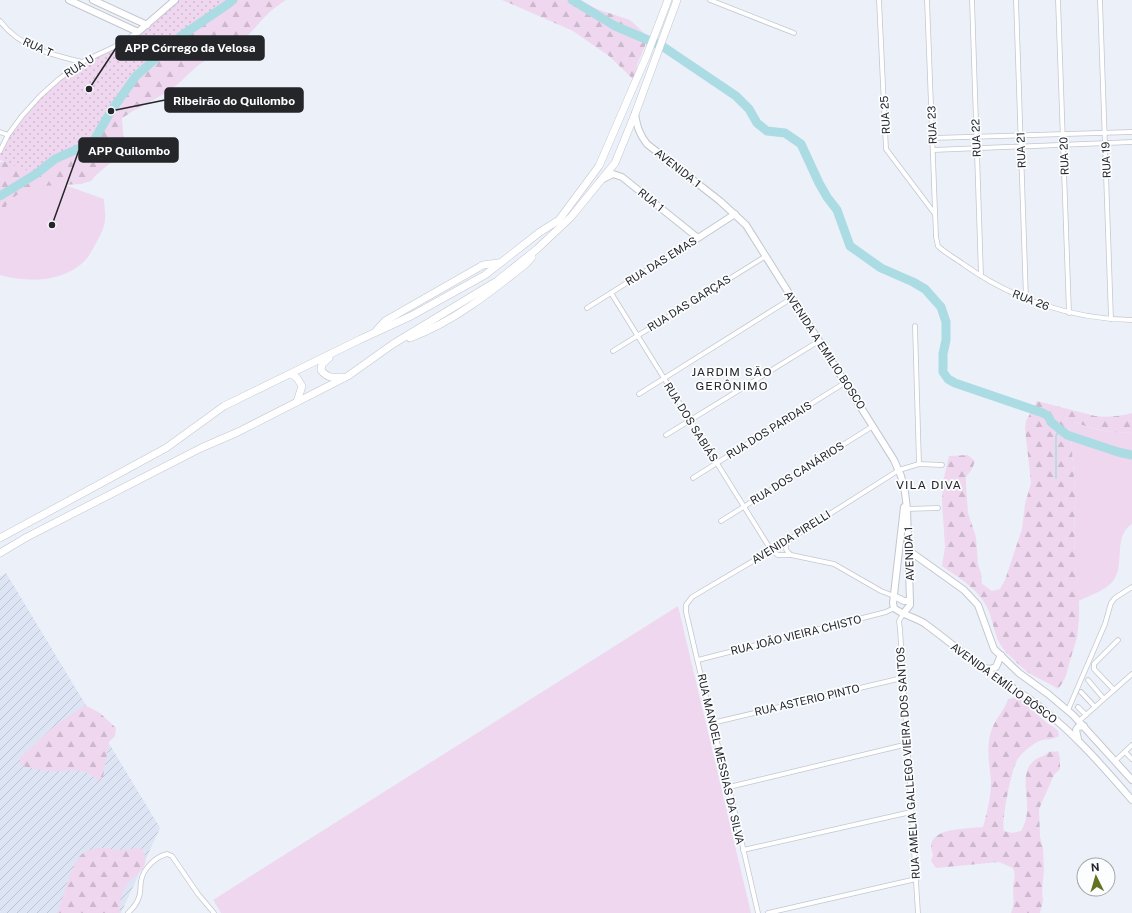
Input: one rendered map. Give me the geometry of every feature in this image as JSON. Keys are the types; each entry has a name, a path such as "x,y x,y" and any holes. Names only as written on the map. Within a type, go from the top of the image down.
{"main road":[{"path":"69,0 138,32"},
{"path":"93,0 147,25"},
{"name":"RUA U","path":"138,32 175,0"},
{"path":"0,536 166,448 224,406 411,316 485,275 540,232 559,220 599,166 647,55 668,0"},
{"path":"0,553 34,533 201,448 238,432 348,376 393,344 497,281 537,249 571,217 615,163 635,114 677,0"},
{"name":"AVENIDA 1","path":"635,114 637,128 641,137 647,144 735,214"},
{"name":"RUA 1","path":"600,180 613,174 622,177 698,238"},
{"name":"RUA DAS EMAS","path":"698,238 735,214"},
{"name":"AVENIDA A EMILIO BOSCO","path":"735,214 746,225 874,426 899,470 905,492"},
{"path":"331,354 322,364 321,370 325,375 333,378 348,376"},
{"path":"291,374 297,378 302,386 297,402"},
{"path":"894,608 905,492"},
{"name":"AVENIDA 1","path":"905,492 907,508 910,601"},
{"name":"AVENIDA EMÍLIO BÔSCO","path":"908,550 964,590 978,605 994,649 1019,673 1068,710 1082,723 1132,780"},
{"path":"894,596 904,601 910,601 910,605 903,614"},
{"name":"AVENIDA EMÍLIO BÔSCO","path":"894,608 903,614 922,622 982,667 1025,696 1078,740 1132,800"},
{"path":"982,667 990,669 996,667 1001,655"},
{"path":"1078,740 1076,730 1082,723"}],"street":[{"path":"710,0 794,33"},
{"name":"RUA 25","path":"879,0 886,149 935,214"},
{"name":"RUA 23","path":"927,0 935,214 937,242 941,249"},
{"name":"RUA 22","path":"972,0 981,276"},
{"name":"RUA 21","path":"1016,0 1026,299"},
{"name":"RUA 20","path":"1058,0 1069,313"},
{"name":"RUA 19","path":"1100,0 1111,319"},
{"name":"RUA T","path":"0,21 21,41 49,53 82,62"},
{"name":"RUA U","path":"0,151 8,135 22,116 40,96 59,79 82,62 114,47 138,32"},
{"path":"0,132 8,135"},
{"path":"932,138 1132,132"},
{"path":"933,150 1132,142"},
{"name":"RUA DAS EMAS","path":"587,308 698,238"},
{"name":"RUA 26","path":"941,249 981,276 1009,292 1026,299 1069,313 1111,319 1132,320"},
{"name":"RUA DAS GARÇAS","path":"613,351 766,256"},
{"name":"RUA DOS SABIÁS","path":"611,293 663,379 771,550"},
{"path":"639,394 792,298"},
{"path":"915,326 919,464"},
{"path":"666,435 819,341"},
{"name":"RUA DOS PARDAIS","path":"693,478 846,382"},
{"name":"RUA DOS CANÁRIOS","path":"721,521 874,426"},
{"name":"AVENIDA PIRELLI","path":"686,605 692,597 786,541 899,470 919,464 942,465"},
{"path":"907,508 938,508"},
{"path":"786,541 786,551 791,555"},
{"path":"771,550 778,555 791,555 834,564 881,591 894,596"},
{"path":"1068,710 1102,631 1111,603 1115,598 1132,587"},
{"name":"RUA MANOEL MESSIAS DA SILVA","path":"686,605 686,612 758,913"},
{"name":"RUA JOÃO VIEIRA CHISTO","path":"698,660 886,612 894,608"},
{"name":"RUA AMELIA GALLEGO VIEIRA DOS SANTOS","path":"903,614 899,621 918,913"},
{"path":"1114,690 1094,669 1094,664 1118,640"},
{"path":"1082,723 1086,715 1132,674"},
{"name":"RUA ASTERIO PINTO","path":"712,723 902,678"},
{"path":"1088,680 1104,699"},
{"path":"1081,692 1095,707"},
{"path":"1078,707 1086,715"},
{"path":"729,787 908,744"},
{"path":"1115,761 1132,745"},
{"path":"1125,752 1132,759"},
{"path":"743,850 911,812"},
{"path":"128,913 134,908 138,900 142,877 148,867 153,862 167,854 172,856 198,894 214,913"},
{"path":"768,913 916,879"}],"shaded area":[{"path":"6,573 160,828 121,913 0,913 0,577"}],"green space":[{"path":"177,0 233,0 181,36 136,77 111,111 93,142 55,159 36,174 0,160 0,151 24,117 41,97 60,80 86,61 130,40 153,23"},
{"path":"212,0 286,0 271,11 247,37 239,43 204,61 169,91 122,118 124,146 121,154 91,181 81,184 43,186 24,191 8,201 5,209 0,210 0,163 9,159"},
{"path":"502,0 580,0 597,9 630,20 644,33 647,41 637,65 636,82 609,56 573,31"},
{"path":"0,162 104,199 105,218 103,229 85,261 71,271 52,278 30,280 0,275"},
{"path":"1037,401 1095,416 1104,417 1132,413 1132,432 1103,431 1075,422 1069,429 1071,437 1076,505 1074,541 1079,613 1077,637 1066,676 1058,689 1029,673 1007,653 999,643 989,612 983,600 967,584 942,566 945,547 942,501 943,482 949,456 968,455 975,461 972,469 966,477 966,485 968,513 976,537 978,565 981,573 982,584 992,591 1000,589 1005,580 1022,529 1025,504 1031,483 1025,429 1026,421"},
{"path":"1075,422 1103,431 1132,432 1132,524 1126,529 1122,536 1117,574 1106,588 1079,601 1074,541 1076,505 1071,437 1069,429"},
{"path":"678,606 751,913 221,913 213,900"},
{"path":"1013,698 1021,700 1047,723 1055,728 1058,731 1059,736 1037,742 1024,752 1018,759 1011,778 1003,826 1004,831 1012,833 1021,831 1027,813 1026,780 1029,766 1035,760 1049,752 1058,751 1060,769 1054,775 1039,809 1040,837 1043,848 1044,871 1042,890 1043,901 1040,913 1011,913 1015,875 1013,868 999,862 936,868 931,861 933,854 931,845 934,839 940,834 957,829 983,827 991,788 988,751 990,737 993,726 1008,699"},
{"path":"85,705 100,713 116,728 115,736 109,742 103,777 98,781 92,776 81,771 43,770 22,766 19,763 21,757 52,728"},
{"path":"97,848 117,850 141,848 146,860 145,865 130,881 122,893 120,913 57,913 74,865 82,854"}],"waterway":[{"path":"0,196 36,174 55,159 93,142 111,111 136,76 181,36 233,0"},
{"path":"572,0 615,26 662,46 736,96 749,109 757,123 767,131 785,133 801,144 819,183 837,210 850,246 881,268 925,289 941,307 946,322 943,372 948,379 955,383 1043,413 1048,416 1051,422 1067,435 1118,452 1132,455"},
{"path":"1056,478 1056,436 1059,429"}],"place":[{"name":"APP Córrego da Velosa","path":"89,89"},
{"name":"Ribeirão do Quilombo","path":"111,111"},
{"name":"APP Quilombo","path":"52,225"}],"district":[{"name":"JARDIM SÃO GERÔNIMO","path":"732,379"},
{"name":"VILA DIVA","path":"929,485"}]}
